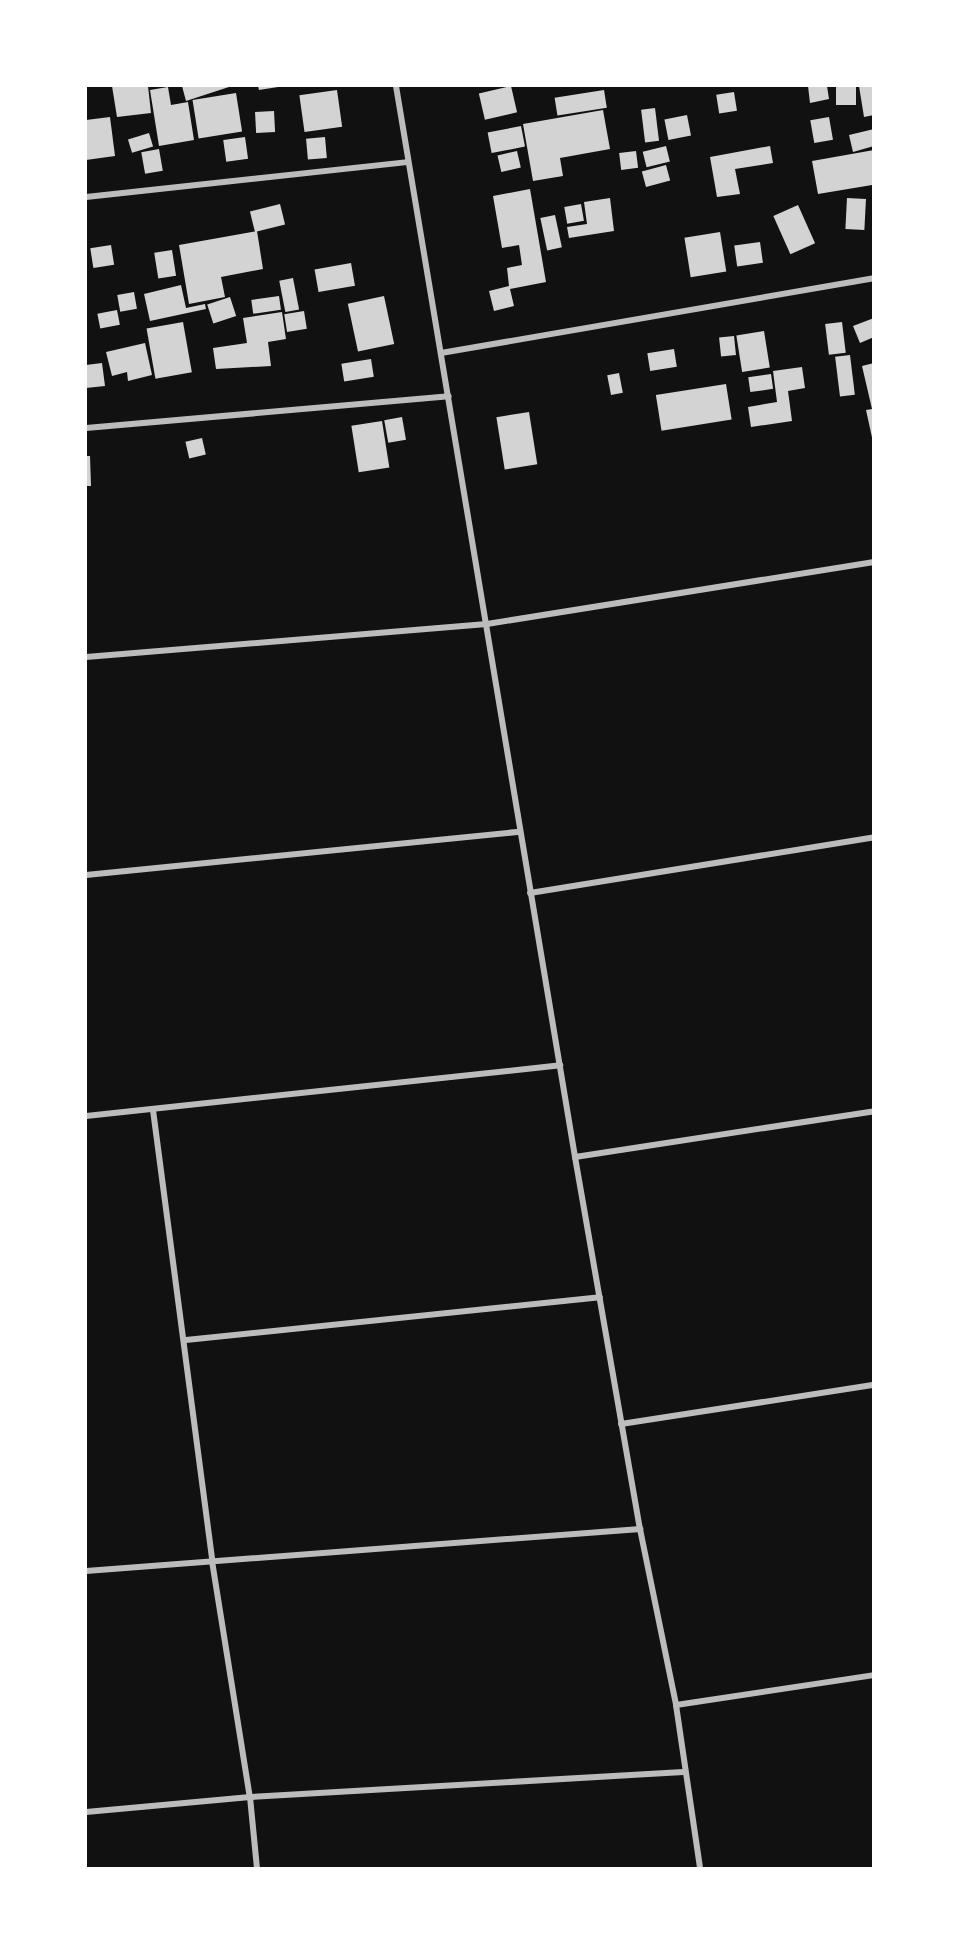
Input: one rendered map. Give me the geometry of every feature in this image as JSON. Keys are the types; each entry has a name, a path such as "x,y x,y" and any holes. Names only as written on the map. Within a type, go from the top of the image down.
{"street":[{"path":"396,86 621,1424 676,1705 683,1772 700,1869"},
{"path":"86,197 407,162"},
{"path":"441,353 873,278"},
{"path":"86,428 449,396"},
{"path":"86,657 487,624 873,562"},
{"path":"86,874 520,832"},
{"path":"530,893 873,837"},
{"path":"86,1116 560,1065"},
{"path":"153,1110 186,1340 212,1560 250,1797 257,1869"},
{"path":"575,1157 873,1111"},
{"path":"186,1340 600,1297"},
{"path":"621,1424 873,1385"},
{"path":"86,1571 640,1529"},
{"path":"676,1705 873,1675"},
{"path":"86,1812 250,1797 683,1772"}],"building":[{"path":"112,86 148,86 151,113 117,117"},
{"path":"182,86 232,86 186,101"},
{"path":"258,86 278,86 278,87 259,90"},
{"path":"511,86 517,112 485,120 479,93"},
{"path":"808,86 827,86 829,99 810,103"},
{"path":"836,86 856,86 856,105 836,105"},
{"path":"859,86 874,86 874,115 864,117"},
{"path":"168,87 171,105 188,102 194,140 159,146 150,90"},
{"path":"337,90 342,127 305,132 299,95"},
{"path":"604,90 607,108 557,116 555,98"},
{"path":"734,92 737,111 719,114 716,95"},
{"path":"236,93 242,132 199,138 193,100"},
{"path":"655,108 659,141 645,142 641,110"},
{"path":"603,110 610,149 560,158 563,176 533,181 523,124"},
{"path":"274,111 275,132 256,133 255,112"},
{"path":"687,115 691,136 668,140 664,119"},
{"path":"110,117 115,156 86,160 86,120"},
{"path":"829,117 833,140 814,143 810,120"},
{"path":"521,126 525,147 492,153 488,132"},
{"path":"874,129 874,146 853,152 849,135"},
{"path":"149,133 153,146 132,153 128,139"},
{"path":"245,137 248,159 226,162 223,140"},
{"path":"325,137 327,158 308,160 306,139"},
{"path":"666,146 670,162 647,167 643,152"},
{"path":"770,146 773,163 735,169 740,194 717,197 710,157"},
{"path":"159,149 163,171 145,174 141,152"},
{"path":"874,150 874,189 872,185 818,194 812,161"},
{"path":"517,151 521,168 501,172 498,155"},
{"path":"636,151 638,168 621,170 619,153"},
{"path":"666,165 670,180 646,187 642,171"},
{"path":"530,189 546,282 510,289 514,306 494,311 489,291 509,286 507,268 522,265 519,245 502,248 493,196"},
{"path":"610,198 614,231 569,238 567,227 587,224 584,202"},
{"path":"847,198 866,199 864,230 845,229"},
{"path":"280,204 285,224 255,232 250,211"},
{"path":"581,204 584,221 567,224 564,207"},
{"path":"798,205 815,243 790,254 773,216"},
{"path":"555,215 562,247 547,250 540,218"},
{"path":"257,231 263,269 221,277 225,297 189,304 179,245"},
{"path":"720,232 726,272 691,277 684,238"},
{"path":"760,242 763,263 737,266 734,246"},
{"path":"111,245 114,265 93,268 90,248"},
{"path":"172,250 176,276 158,278 154,253"},
{"path":"351,263 355,286 319,292 315,269"},
{"path":"293,278 299,309 285,312 279,281"},
{"path":"181,285 186,308 205,304 206,309 150,321 144,294"},
{"path":"134,292 137,309 120,312 117,295"},
{"path":"279,296 281,310 253,314 251,300"},
{"path":"384,296 394,344 358,352 348,304"},
{"path":"230,297 236,316 213,323 207,304"},
{"path":"117,310 120,325 100,329 97,314"},
{"path":"304,311 307,329 287,332 284,314"},
{"path":"282,312 286,339 268,342 271,366 216,369 213,348 247,343 243,318"},
{"path":"874,318 874,337 860,343 853,326"},
{"path":"183,322 192,372 155,379 147,328"},
{"path":"842,322 846,353 829,355 825,324"},
{"path":"764,331 770,368 742,372 736,335"},
{"path":"734,336 736,355 721,356 719,338"},
{"path":"145,343 152,375 128,381 127,372 112,376 106,352"},
{"path":"674,349 677,367 650,371 647,353"},
{"path":"850,355 855,395 840,397 835,357"},
{"path":"371,359 374,377 344,381 341,364"},
{"path":"102,363 105,386 86,388 86,365"},
{"path":"874,363 873,442 866,410 872,409 862,366"},
{"path":"802,367 805,388 788,391 792,421 751,427 748,407 777,402 773,371"},
{"path":"619,373 623,393 611,395 607,375"},
{"path":"771,374 773,389 750,392 748,377"},
{"path":"726,384 732,420 662,431 656,395"},
{"path":"529,412 537,464 505,470 496,417"},
{"path":"402,417 406,440 388,443 384,420"},
{"path":"382,421 389,467 359,472 351,426"},
{"path":"202,438 206,455 189,458 185,442"},
{"path":"86,456 90,456 91,486 86,486"}]}
